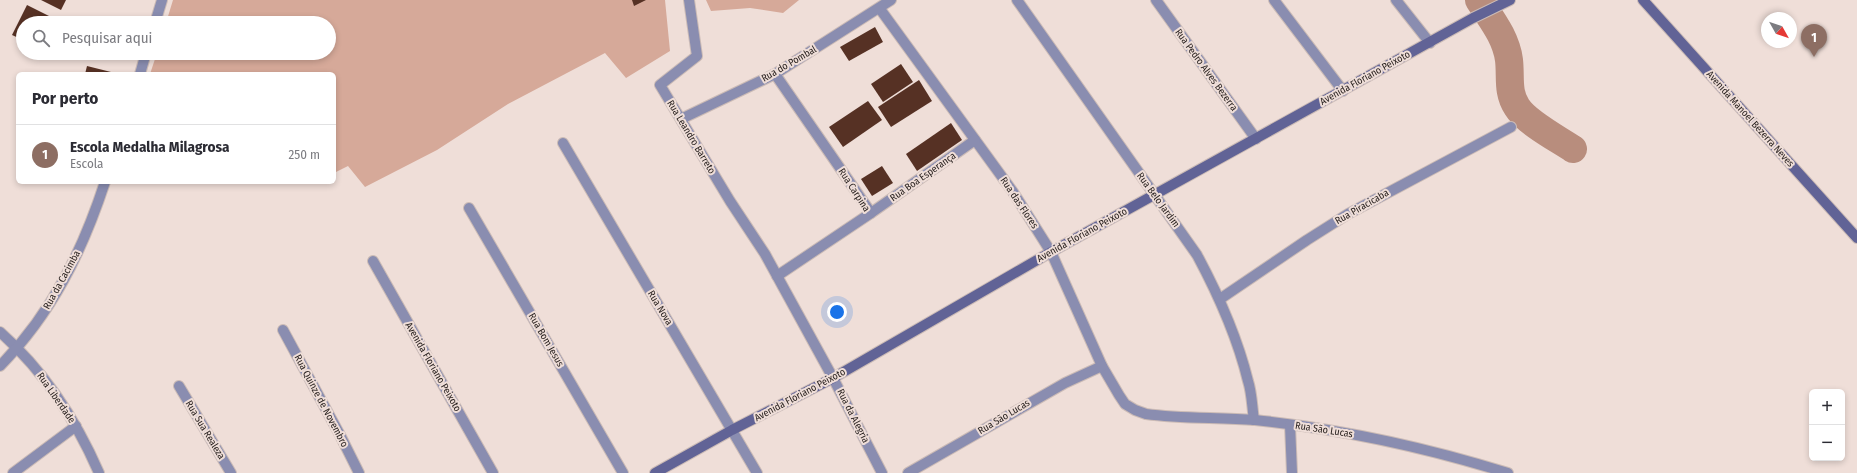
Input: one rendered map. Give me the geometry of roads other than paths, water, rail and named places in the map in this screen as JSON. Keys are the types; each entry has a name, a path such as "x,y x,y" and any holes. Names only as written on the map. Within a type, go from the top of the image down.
{"street":[{"path":"157,16 162,0"},
{"name":"Rua Leandro Barreto","path":"689,0 697,56 660,85 777,276"},
{"name":"Rua do Pombal","path":"681,120 775,74 880,9 891,0"},
{"name":"Rua Belo Jardim","path":"1017,0 1197,255 1220,299 1232,328 1249,381 1254,420"},
{"name":"Rua Pedro Alves Bezerra","path":"1156,0 1256,139"},
{"path":"1274,0 1343,90"},
{"path":"1396,0 1430,42"},
{"name":"Avenida Floriano Peixoto","path":"655,473 732,430 834,378 1051,252 1473,18 1510,0"},
{"name":"Avenida Manoel Bezerra Neves","path":"1643,0 1857,238"},
{"name":"Rua das Flores","path":"880,9 1013,192 1051,252 1102,366 1126,404 1136,410"},
{"path":"141,72 144,60"},
{"name":"Rua Carpina","path":"775,74 871,213 777,276"},
{"name":"Rua Piracicaba","path":"1220,299 1348,214 1511,127"},
{"name":"Rua Boa Esperança","path":"871,213 975,140"},
{"name":"Rua Nova","path":"563,143 756,473"},
{"name":"Rua da Cacimba","path":"0,366 18,348 53,300 73,264 104,184"},
{"name":"Rua Bom Jesus","path":"470,208 623,473"},
{"name":"Avenida Floriano Peixoto","path":"373,261 494,473"},
{"name":"Rua da Alegria","path":"777,276 834,378 882,473"},
{"name":"Rua Quinze de Novembro","path":"283,330 359,473"},
{"name":"Rua Liberdade","path":"0,332 18,348 61,401 76,426 99,473"},
{"name":"Rua São Lucas","path":"908,473 1065,382 1102,366"},
{"name":"Rua Sua Realeza","path":"179,386 231,473"},
{"name":"Rua São Lucas","path":"1136,410 1160,416 1254,420 1394,442 1448,454 1508,473"},
{"path":"1290,425 1292,473"},
{"path":"13,473 76,426"}],"waterway":[{"path":"1479,0 1497,28 1505,44 1509,60 1512,96 1517,107 1527,118 1573,149"}],"place":[{"name":"Escola Medalha Milagrosa","path":"1814,57"}]}
